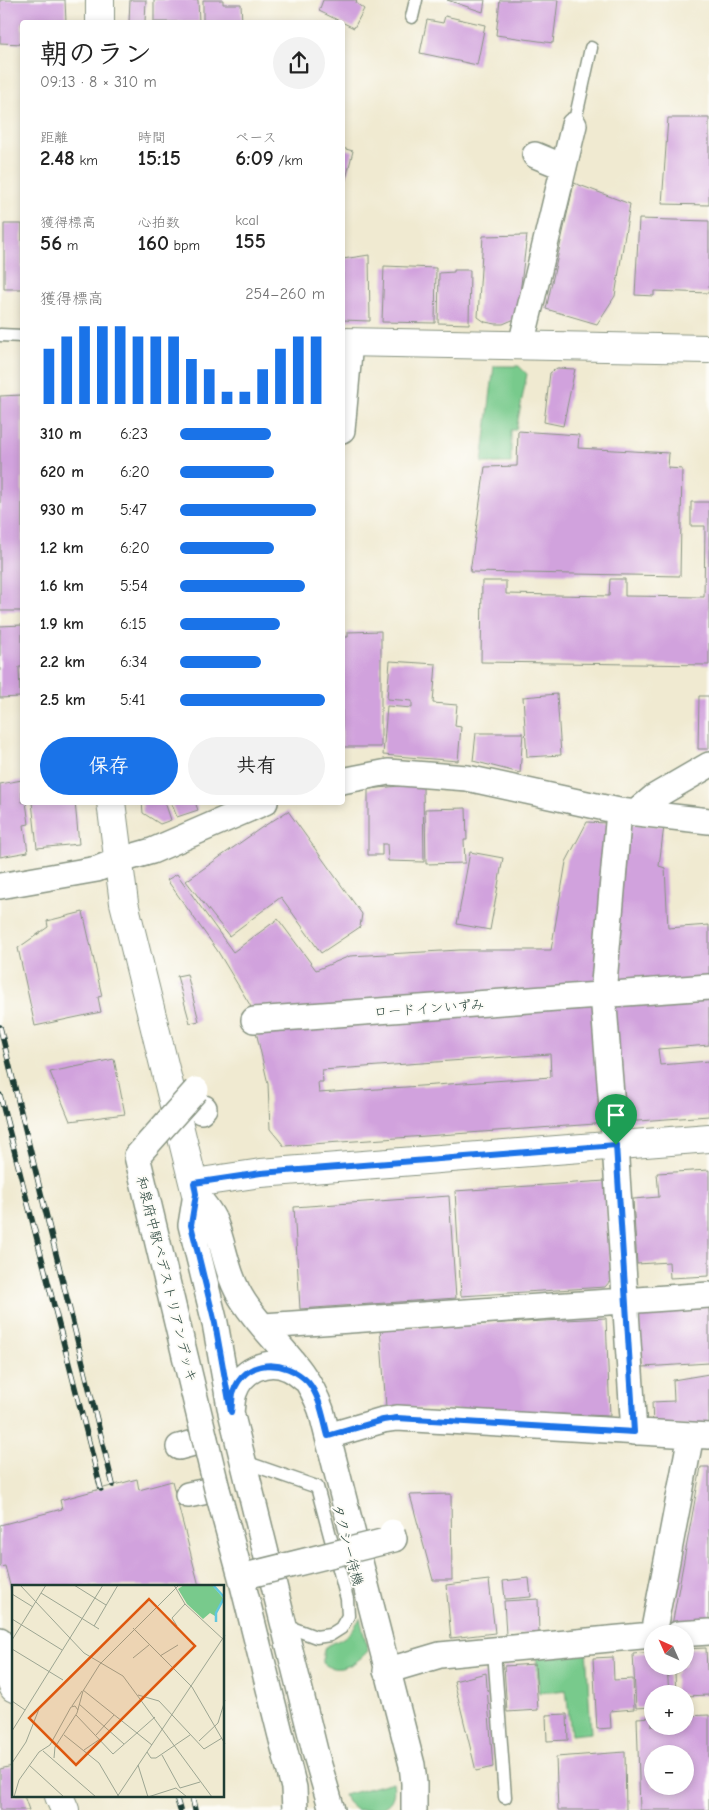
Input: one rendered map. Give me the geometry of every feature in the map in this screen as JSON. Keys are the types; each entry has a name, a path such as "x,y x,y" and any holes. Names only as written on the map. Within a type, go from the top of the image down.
{"street":[{"path":"100,0 100,20"},
{"path":"521,345 574,125"},
{"path":"535,155 564,167"},
{"path":"345,364 346,342 709,349"},
{"path":"627,812 709,765"},
{"path":"345,779 388,772 467,778 627,812 709,821"},
{"path":"111,805 117,861 124,903 195,1189 215,1221 225,1261 243,1301 292,1358 316,1395 412,1766 414,1810"},
{"path":"0,886 97,869 152,851 259,805"},
{"path":"627,812 603,994 616,1145 634,1432"},
{"name":"ロードインいずみ","path":"254,1020 709,987"},
{"name":"和泉府中駅ペデストリアンデッキ","path":"196,1095 137,1156 217,1489 294,1788 296,1810"},
{"path":"195,1189 261,1173 709,1138"},
{"path":"195,1189 191,1225 215,1323 231,1412 316,1755 332,1810"},
{"path":"264,1326 709,1295"},
{"path":"231,1412 233,1394 237,1385 247,1373 263,1365 278,1364 289,1368 308,1382"},
{"path":"328,1436 383,1420 397,1418 700,1436 655,1625"},
{"path":"179,1447 206,1440"},
{"path":"188,1495 217,1489"},
{"path":"241,1577 394,1539 392,1532"},
{"path":"694,1633 709,1632"},
{"path":"386,1671 440,1655 644,1636"},
{"path":"0,1653 12,1683"},
{"path":"60,1798 65,1810"}],"lane":[{"path":"412,17 416,0"},
{"path":"574,125 591,48"},
{"path":"0,335 20,336"},
{"name":"タクシー待機","path":"242,1461 317,1487 347,1599 348,1616 341,1628 330,1635 316,1637 284,1625"},
{"path":"494,1651 505,1797"}],"green space":[{"path":"494,366 519,366 527,374 516,430 511,430 511,463 482,463"},
{"path":"360,1618 368,1651 358,1660 341,1668 329,1667 323,1663 325,1647 346,1636"},
{"path":"586,1647 591,1733 571,1735 566,1690 539,1693 536,1655"},
{"path":"393,1782 394,1791 392,1798 389,1803 378,1809 356,1810 347,1802 344,1795"}],"building":[{"path":"0,0 65,0 66,20 20,20 20,44 0,43"},
{"path":"130,0 146,0 145,20 129,20"},
{"path":"154,0 198,0 199,20 154,20"},
{"path":"203,0 223,0 223,4 241,4 242,20 203,20"},
{"path":"323,0 357,0 356,3 364,9 354,28 345,24 345,20 338,20 319,11"},
{"path":"447,0 485,0 483,12"},
{"path":"500,0 558,0 553,43 496,35"},
{"path":"445,16 485,25 477,65 420,53 427,20 443,23"},
{"path":"668,118 709,118 709,205 662,204"},
{"path":"345,149 353,151 345,183"},
{"path":"574,183 630,204 615,296 597,324 546,309"},
{"path":"639,219 709,221 709,293 654,291 654,296 635,295"},
{"path":"4,224 20,224 20,289 4,289"},
{"path":"527,235 517,318 503,324 485,322 478,317 483,236"},
{"path":"369,255 370,321 345,320 345,259"},
{"path":"384,266 436,268 435,323 382,322"},
{"path":"454,270 470,270 469,324 438,323 439,273 454,272"},
{"path":"557,368 575,369 563,426 544,422 550,373"},
{"path":"20,395 20,611 0,611 0,396"},
{"path":"518,431 579,435 578,448 669,453 668,468 682,469 680,576 470,572 485,467 517,466"},
{"path":"691,502 709,502 709,665 481,662 482,581 506,581 506,594 609,596 610,579 625,579 625,596 704,597 705,526 691,526"},
{"path":"20,625 20,697 0,698 0,626"},
{"path":"381,631 381,747 345,747 345,637 348,637 348,632"},
{"path":"390,661 436,664 433,703 457,705 455,726 461,727 458,761 383,755 387,706 412,708 412,701 387,699"},
{"path":"557,694 561,755 527,757 523,697"},
{"path":"699,696 709,696 709,749 698,749"},
{"path":"476,733 523,733 520,773 473,761"},
{"path":"20,780 20,805 26,805 29,824 24,825 28,852 0,857 0,784"},
{"path":"410,785 423,786 424,862 388,861 387,844 382,844 382,855 368,855 368,789"},
{"path":"32,805 75,805 79,844 37,848"},
{"path":"142,805 166,805 171,820 160,824 143,813"},
{"path":"172,805 196,805 198,810 177,817"},
{"path":"466,808 467,840 464,840 465,863 426,864 425,809"},
{"path":"288,811 362,914 360,927 321,953 281,897 229,936 186,881"},
{"path":"587,822 664,826 659,866 665,868 668,928 709,925 709,1045 658,1049 660,1065 709,1061 709,1116 284,1146 270,1129 268,1084 250,1005 217,950 167,880 177,874 233,952 278,919 316,970 350,956 460,950 551,950 566,862","holes":["550,1054 551,1077 319,1093 318,1082 323,1082 322,1070"]},
{"path":"470,852 503,858 490,930 457,924"},
{"path":"83,912 102,996 98,997 101,1012 35,1026 18,948 48,927 47,921"},
{"path":"187,974 199,1021 190,1023 177,976"},
{"path":"114,1059 125,1114 70,1121 50,1072"},
{"path":"709,1170 709,1276 670,1278 669,1262 637,1264 633,1199 659,1197 657,1173"},
{"path":"605,1181 611,1280 605,1287 461,1296 455,1191"},
{"path":"449,1196 456,1298 300,1309 294,1207"},
{"path":"709,1305 709,1363 643,1367 638,1309"},
{"path":"606,1318 610,1416 386,1407 380,1329"},
{"path":"709,1374 709,1425 653,1427 652,1402 674,1401 673,1380"},
{"path":"701,1467 709,1467 709,1622 672,1625"},
{"path":"137,1479 139,1490 172,1481 199,1585 12,1585 12,1593 5,1566 0,1567 0,1525 62,1509 60,1500"},
{"path":"451,1494 452,1580 433,1580 410,1495"},
{"path":"529,1578 531,1597 505,1599 503,1581"},
{"path":"489,1580 495,1633 451,1638 446,1585"},
{"path":"538,1599 539,1633 506,1635 504,1601"},
{"path":"706,1648 707,1670 709,1670 709,1695 694,1696 694,1685 676,1685 675,1675 694,1675 694,1649"},
{"path":"644,1653 644,1675 668,1675 668,1685 644,1685 644,1708 636,1708 633,1654"},
{"path":"613,1657 614,1680 633,1679 634,1709 610,1711 611,1728 597,1729 593,1658"},
{"path":"535,1664 538,1710 507,1712 504,1666"},
{"path":"486,1673 493,1767 476,1771 454,1681"},
{"path":"567,1714 568,1740 547,1741 546,1715"},
{"path":"709,1715 709,1810 640,1810 637,1718 644,1718 644,1735 694,1735 694,1716"},
{"path":"625,1752 626,1810 558,1810 556,1757"},
{"path":"12,1766 12,1798 25,1798 29,1810 0,1810 0,1769"}],"railway":[{"path":"0,1027 113,1485"},
{"path":"0,1095 101,1489"},
{"path":"177,1798 180,1810"},
{"path":"192,1798 195,1810"}],"route":[{"path":"616,1145 634,1432 397,1418 383,1420 328,1436 316,1395 308,1382 289,1368 278,1364 263,1365 247,1373 237,1385 233,1394 231,1412 215,1323 191,1225 196,1194 194,1183 261,1173 616,1145"}]}
